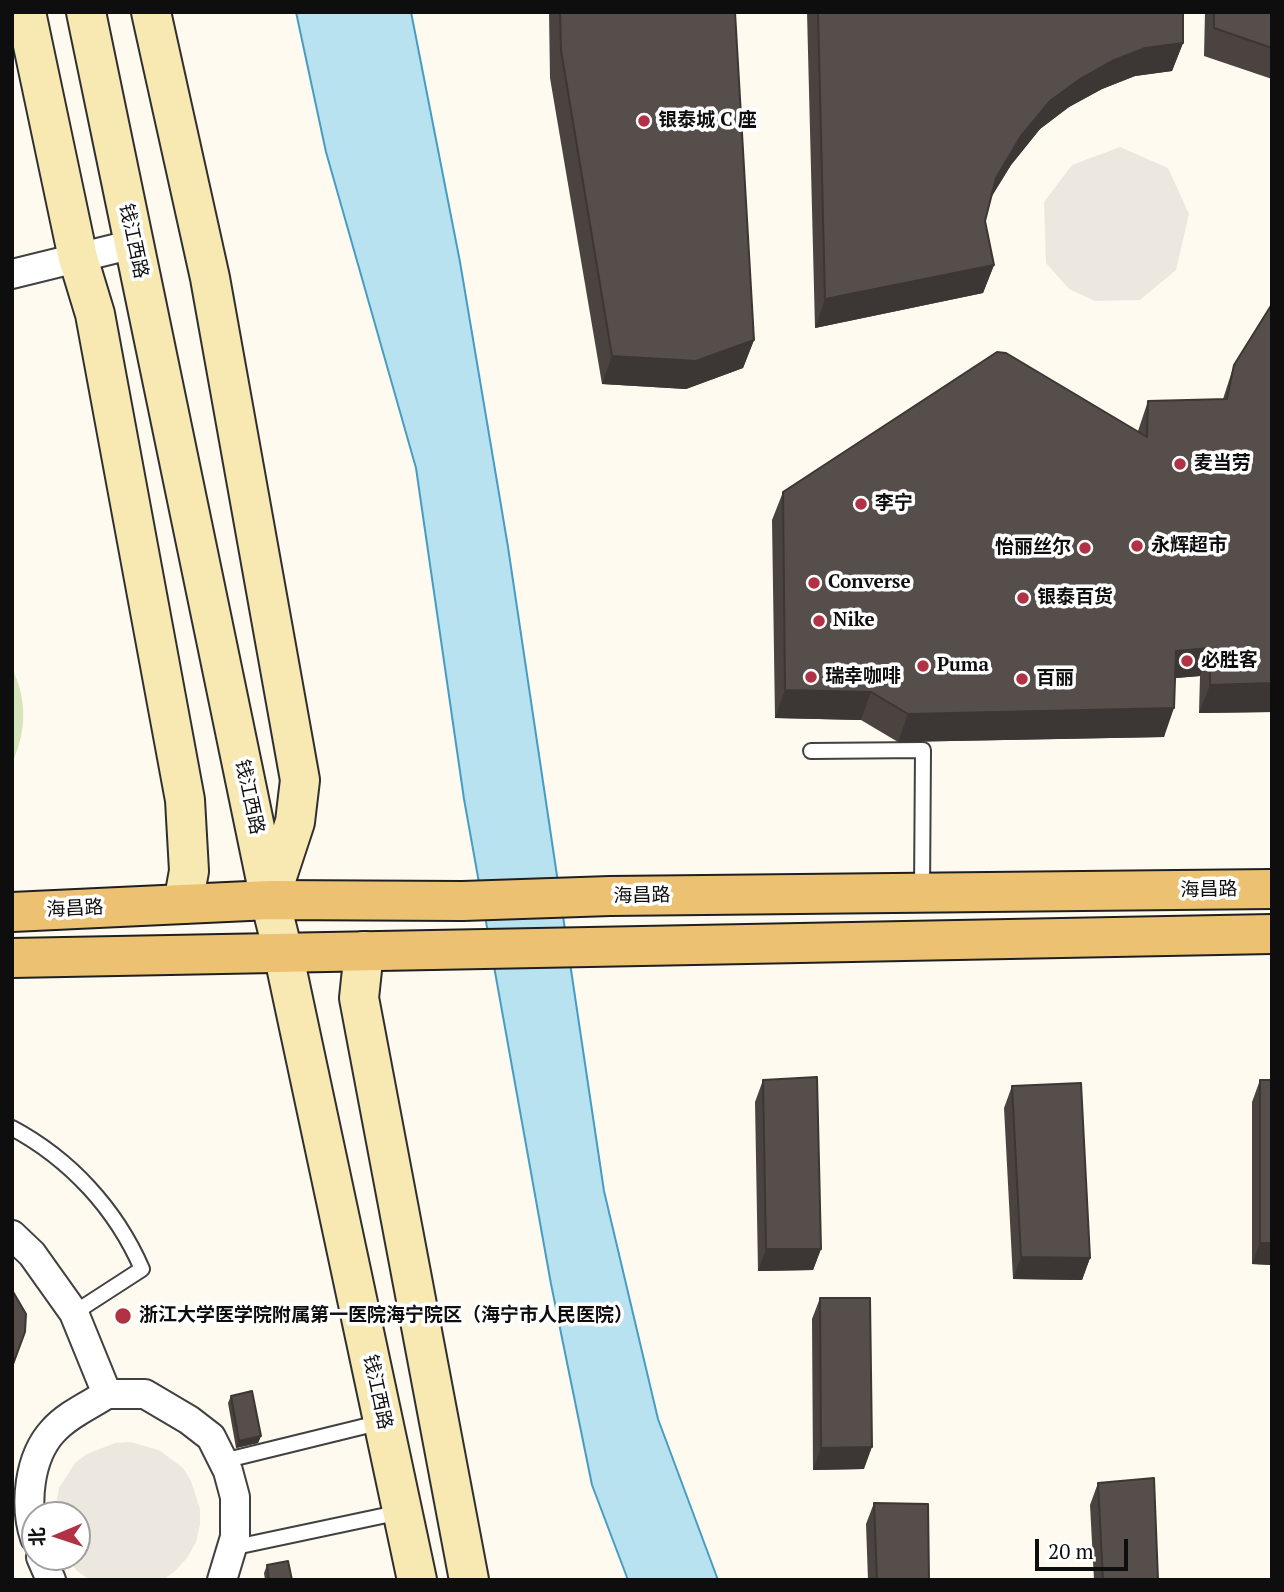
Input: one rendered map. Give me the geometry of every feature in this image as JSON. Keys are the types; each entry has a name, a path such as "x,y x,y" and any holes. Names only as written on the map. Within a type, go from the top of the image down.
{"main road":[{"path":"26,12 78,258 95,314 185,800 189,871 183,904"},
{"name":"钱江西路","path":"86,12 270,900 417,1580"},
{"path":"151,12 210,278 300,780 295,822 270,900"},
{"path":"95,314 105,274 134,244"},
{"name":"海昌路","path":"12,912 270,900 463,901 610,896 1272,889"},
{"path":"12,958 1272,934"},
{"path":"364,951 359,998 469,1580"}],"street":[{"path":"12,274 134,244"},
{"path":"12,1235 33,1254 74,1313 107,1394"},
{"path":"31,1501 37,1454 54,1430 107,1394 145,1394 211,1437 223,1461 235,1497 234,1537 222,1580"}],"lane":[{"path":"811,751 923,750 922,893"},
{"path":"12,1128 51,1152 73,1170 129,1240 142,1269 74,1313"},
{"path":"223,1461 384,1422"},
{"path":"231,1548 403,1512"}],"green space":[{"path":"12,668 23,703 23,727 12,763"}],"shaded area":[{"path":"1120,147 1168,168 1189,214 1176,270 1140,300 1095,301 1069,289 1046,263 1044,202 1072,165"},
{"path":"130,1442 159,1450 183,1468 191,1481 200,1509 196,1542 187,1558 163,1580 90,1580 77,1571 91,1571 91,1501 57,1501 59,1488 75,1463 87,1454 115,1443"}],"water":[{"path":"296,12 411,12 460,262 508,547 604,1191 658,1419 718,1580 628,1580 592,1485 551,1284 464,799 416,468 326,152"}],"building":[{"path":"560,12 735,12 754,340 696,361 612,356 561,50"},
{"path":"818,12 1183,12 1183,43 1145,48 1112,61 1080,79 1050,101 1021,136 996,178 985,221 994,265 825,299"},
{"path":"1214,12 1272,12 1272,48 1214,28"},
{"name":"银泰百货","path":"1272,304 1272,683 1210,685 1210,648 1176,651 1174,708 908,714 871,692 785,690 783,492 997,352 1006,353 1147,437 1148,401 1227,399 1234,365"},
{"path":"817,1077 821,1249 766,1249 763,1080"},
{"path":"1260,1080 1272,1080 1272,1243 1260,1243"},
{"path":"1081,1083 1090,1258 1021,1257 1012,1086"},
{"path":"12,1290 26,1314 25,1332 12,1367"},
{"path":"820,1298 870,1298 872,1447 821,1448"},
{"path":"252,1391 261,1436 239,1441 231,1396"},
{"path":"1154,1478 1158,1580 1103,1580 1098,1483"},
{"path":"874,1503 928,1504 929,1580 877,1580"},
{"path":"288,1561 292,1580 269,1580 267,1565"}],"place":[{"name":"银泰城 C 座","path":"644,121"},
{"name":"麦当劳","path":"1180,464"},
{"name":"李宁","path":"861,504"},
{"name":"永辉超市","path":"1137,546"},
{"name":"怡丽丝尔","path":"1085,548"},
{"name":"Converse","path":"814,583"},
{"name":"银泰百货","path":"1023,598"},
{"name":"Nike","path":"819,621"},
{"name":"必胜客","path":"1187,661"},
{"name":"Puma","path":"923,666"},
{"name":"瑞幸咖啡","path":"811,677"},
{"name":"百丽","path":"1022,679"},
{"name":"浙江大学医学院附属第一医院海宁院区（海宁市人民医院）","path":"123,1316"}]}
